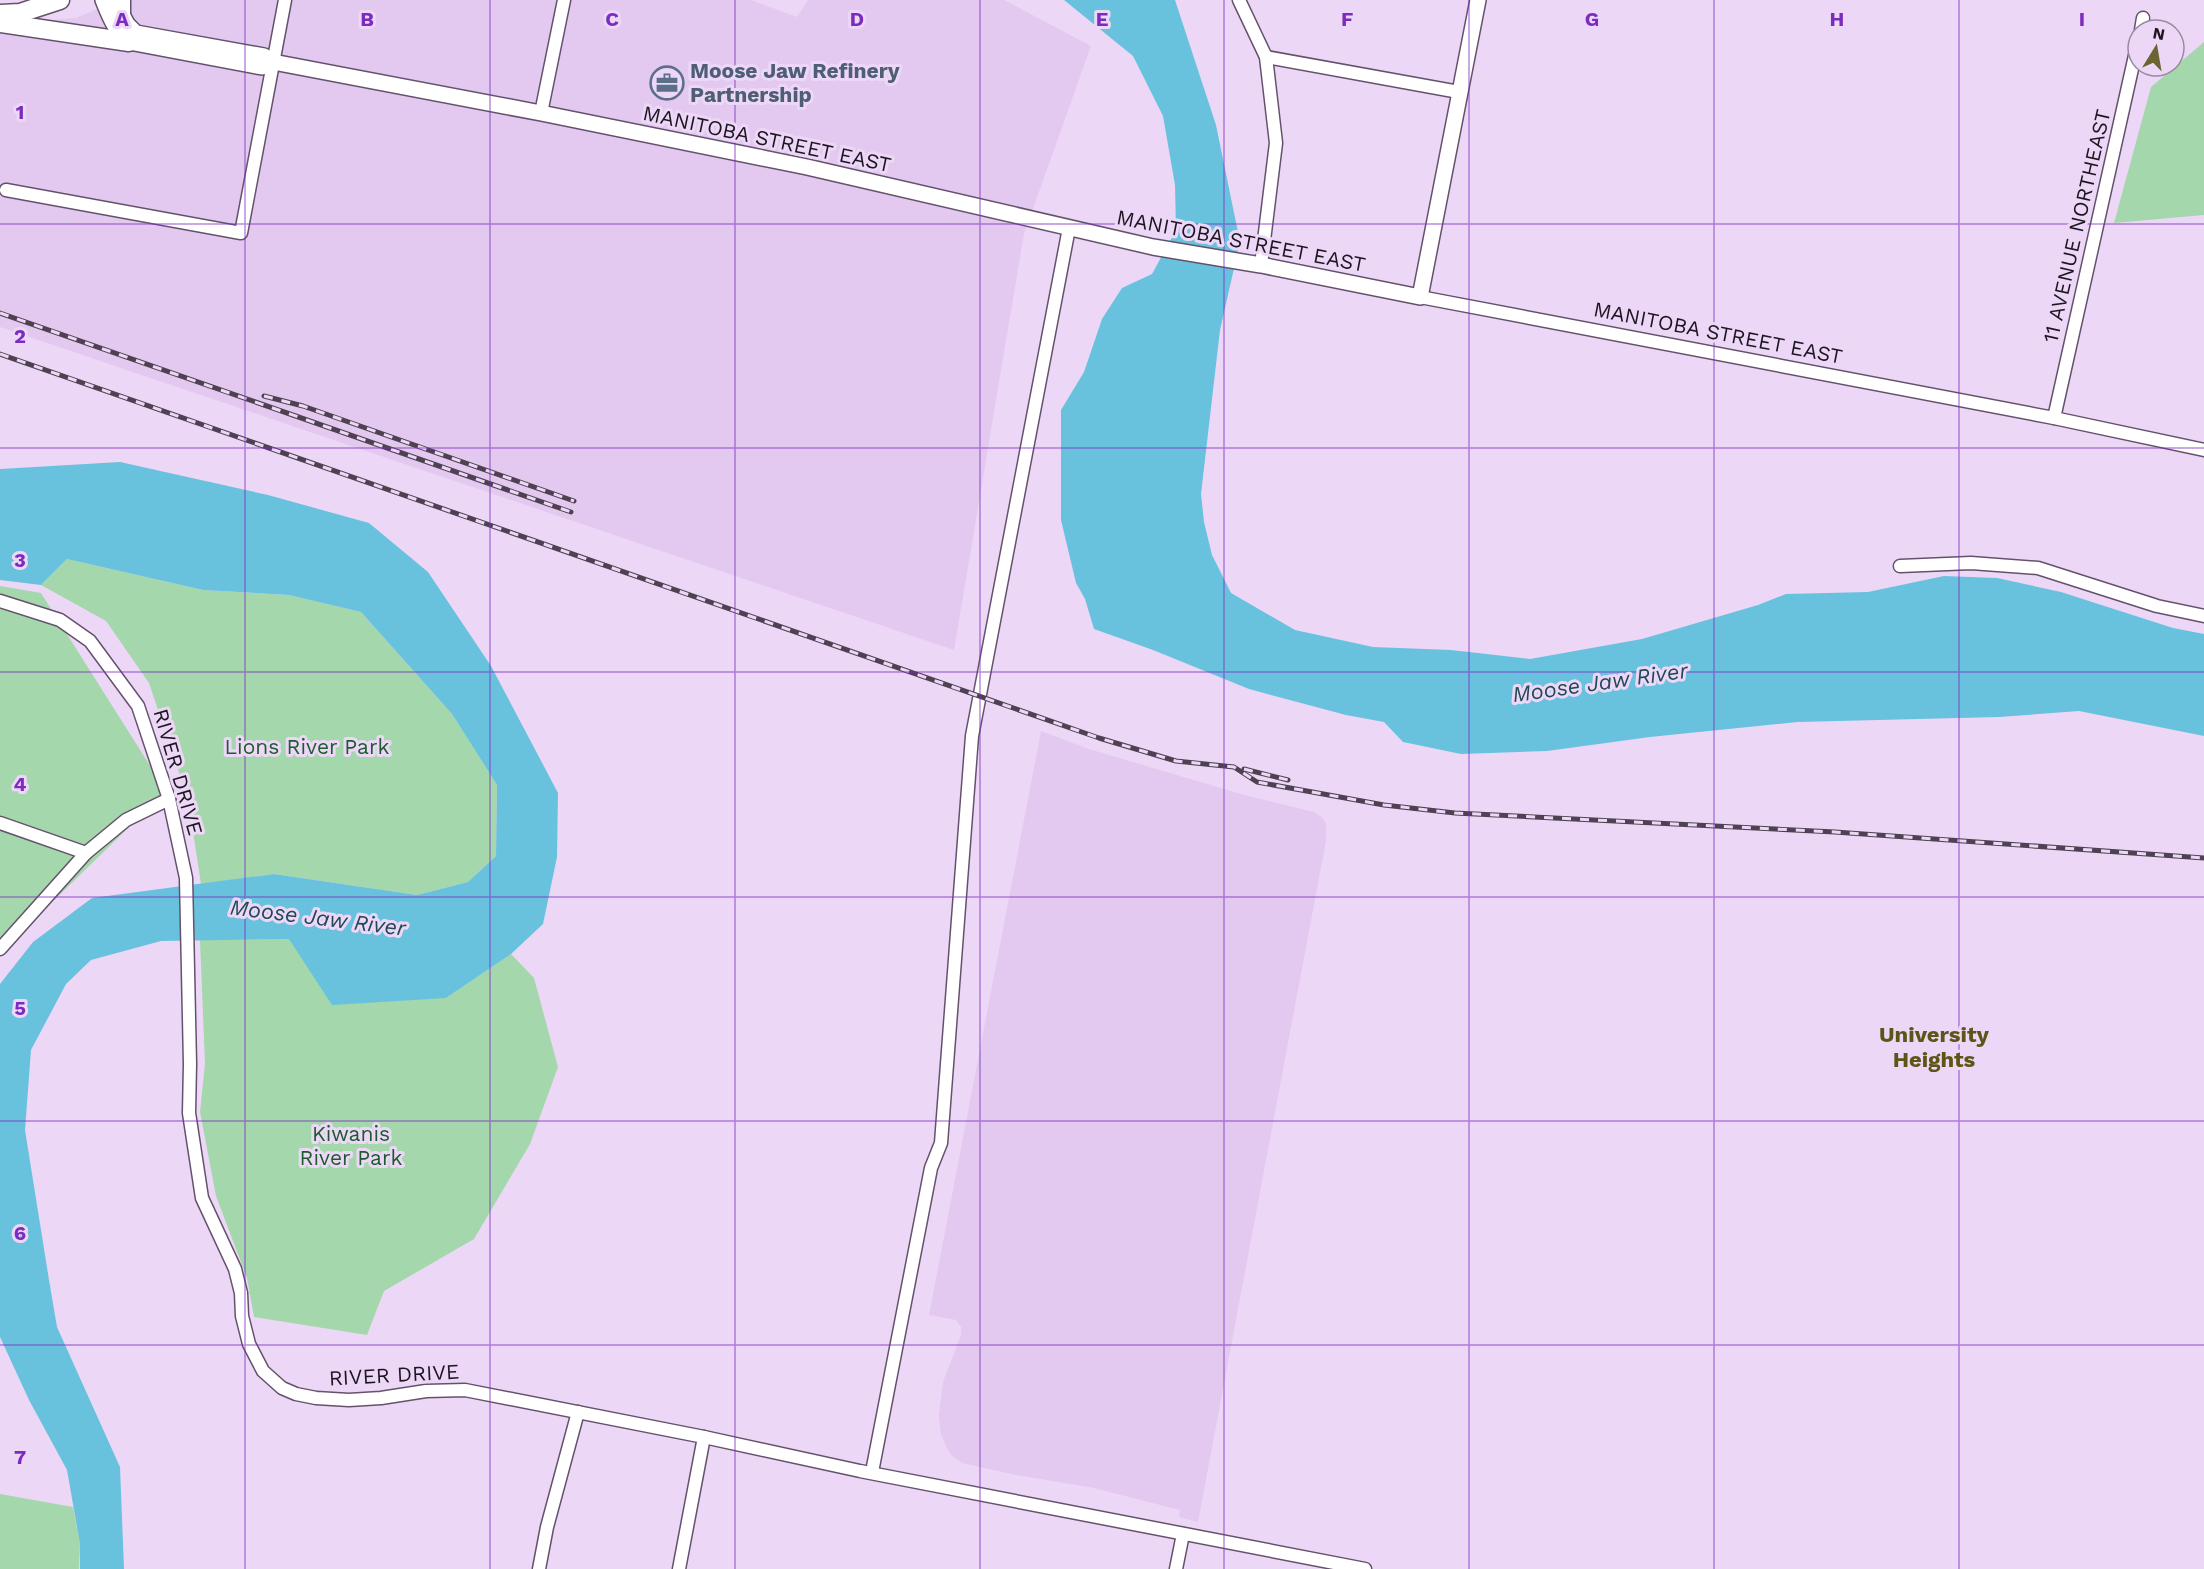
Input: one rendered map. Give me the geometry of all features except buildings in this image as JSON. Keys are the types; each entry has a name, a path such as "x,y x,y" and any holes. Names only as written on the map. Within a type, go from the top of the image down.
{"main road":[{"path":"0,14 20,13 60,0"},
{"path":"0,22 129,42"}],"street":[{"path":"103,0 113,24 120,35 129,42"},
{"path":"6,190 241,233 285,0"},
{"path":"541,113 564,0"},
{"path":"1239,0 1266,57 1276,143 1253,264"},
{"path":"1420,297 1478,0"},
{"name":"MANITOBA STREET EAST","path":"119,4 127,24 136,33 264,56 272,65"},
{"name":"MANITOBA STREET EAST","path":"129,42 262,67 272,65 541,113 807,167 1153,247 1253,264 2054,418 2204,450"},
{"path":"1266,57 1459,92"},
{"name":"11 AVENUE NORTHEAST","path":"2054,418 2130,78"},
{"path":"866,1472 931,1168 941,1143 972,736 1069,228"},
{"path":"1900,566 1971,563 2038,568 2157,606 2204,616"},
{"name":"RIVER DRIVE","path":"0,601 60,620 90,641 138,706 169,799 186,886 189,1113 202,1198 235,1269 249,1344 263,1371 282,1388 296,1394 316,1398 370,1399 426,1391 465,1390 704,1437 866,1472 1365,1569"},
{"path":"0,949 86,853 126,820 169,799"},
{"path":"0,823 86,853"},
{"path":"539,1569 547,1527 578,1412"},
{"path":"679,1569 704,1437"},
{"path":"1176,1569 1183,1534"}],"shaded area":[{"name":"Moose Jaw Refinery Partnership","path":"118,0 751,0 797,17 808,0 1004,0 1091,46 1024,234 954,650 0,327 0,24 76,18"},
{"path":"1041,731 1086,748 1180,776 1314,812 1322,817 1326,824 1326,841 1198,1522 1179,1517 1180,1510 1094,1488 962,1463 950,1454 941,1435 939,1415 943,1382 961,1335 961,1327 956,1320 929,1315"}],"green space":[{"path":"2204,42 2204,215 2114,223 2151,87 2162,78 2186,78 2186,57"},
{"name":"Lions River Park","path":"67,559 203,590 289,595 361,612 452,714 497,785 496,856 468,882 417,895 274,874 201,884 188,799 149,683 106,621 41,585"},
{"path":"0,586 41,593 166,791 0,953"},
{"name":"Kiwanis River Park","path":"289,939 446,998 511,954 534,978 558,1067 530,1144 474,1239 384,1291 367,1335 254,1317 247,1278 216,1196 200,1112 205,1064 200,940"},
{"path":"0,1494 73,1507 80,1544 79,1569 0,1569"}],"water":[{"name":"Moose Jaw River","path":"1064,0 1175,0 1216,125 1240,242 1220,330 1201,494 1204,522 1212,555 1231,593 1295,630 1373,647 1451,650 1530,659 1642,639 1758,605 1786,594 1868,592 1944,576 1997,578 2061,592 2173,628 2204,634 2204,736 2079,711 1999,717 1798,722 1650,737 1547,751 1461,754 1403,742 1384,722 1346,715 1249,689 1094,629 1085,599 1076,583 1061,520 1061,410 1084,372 1102,319 1122,288 1152,274 1176,230 1175,185 1163,116 1133,56"},
{"name":"Moose Jaw River","path":"120,462 268,495 369,523 428,572 491,666 558,793 557,857 543,924 511,954 446,998 332,1005 289,939 161,941 91,960 66,984 31,1050 25,1130 57,1327 120,1467 124,1569 80,1569 80,1544 67,1470 29,1400 0,1337 0,984 33,942 92,898 274,874 417,895 468,882 496,856 497,785 452,714 361,612 289,595 203,590 67,559 41,585 0,580 0,469"}],"railway":[{"path":"0,313 571,512"},
{"path":"0,354 1099,738 1176,761 1234,767 1257,782 1384,805 1455,813 1835,832 2204,858"},
{"path":"264,396 303,406 574,501"},
{"path":"1244,769 1288,780"}],"place":[{"name":"Moose Jaw Refinery Partnership","path":"667,83"}],"district":[{"name":"University Heights","path":"1934,1046"}]}
